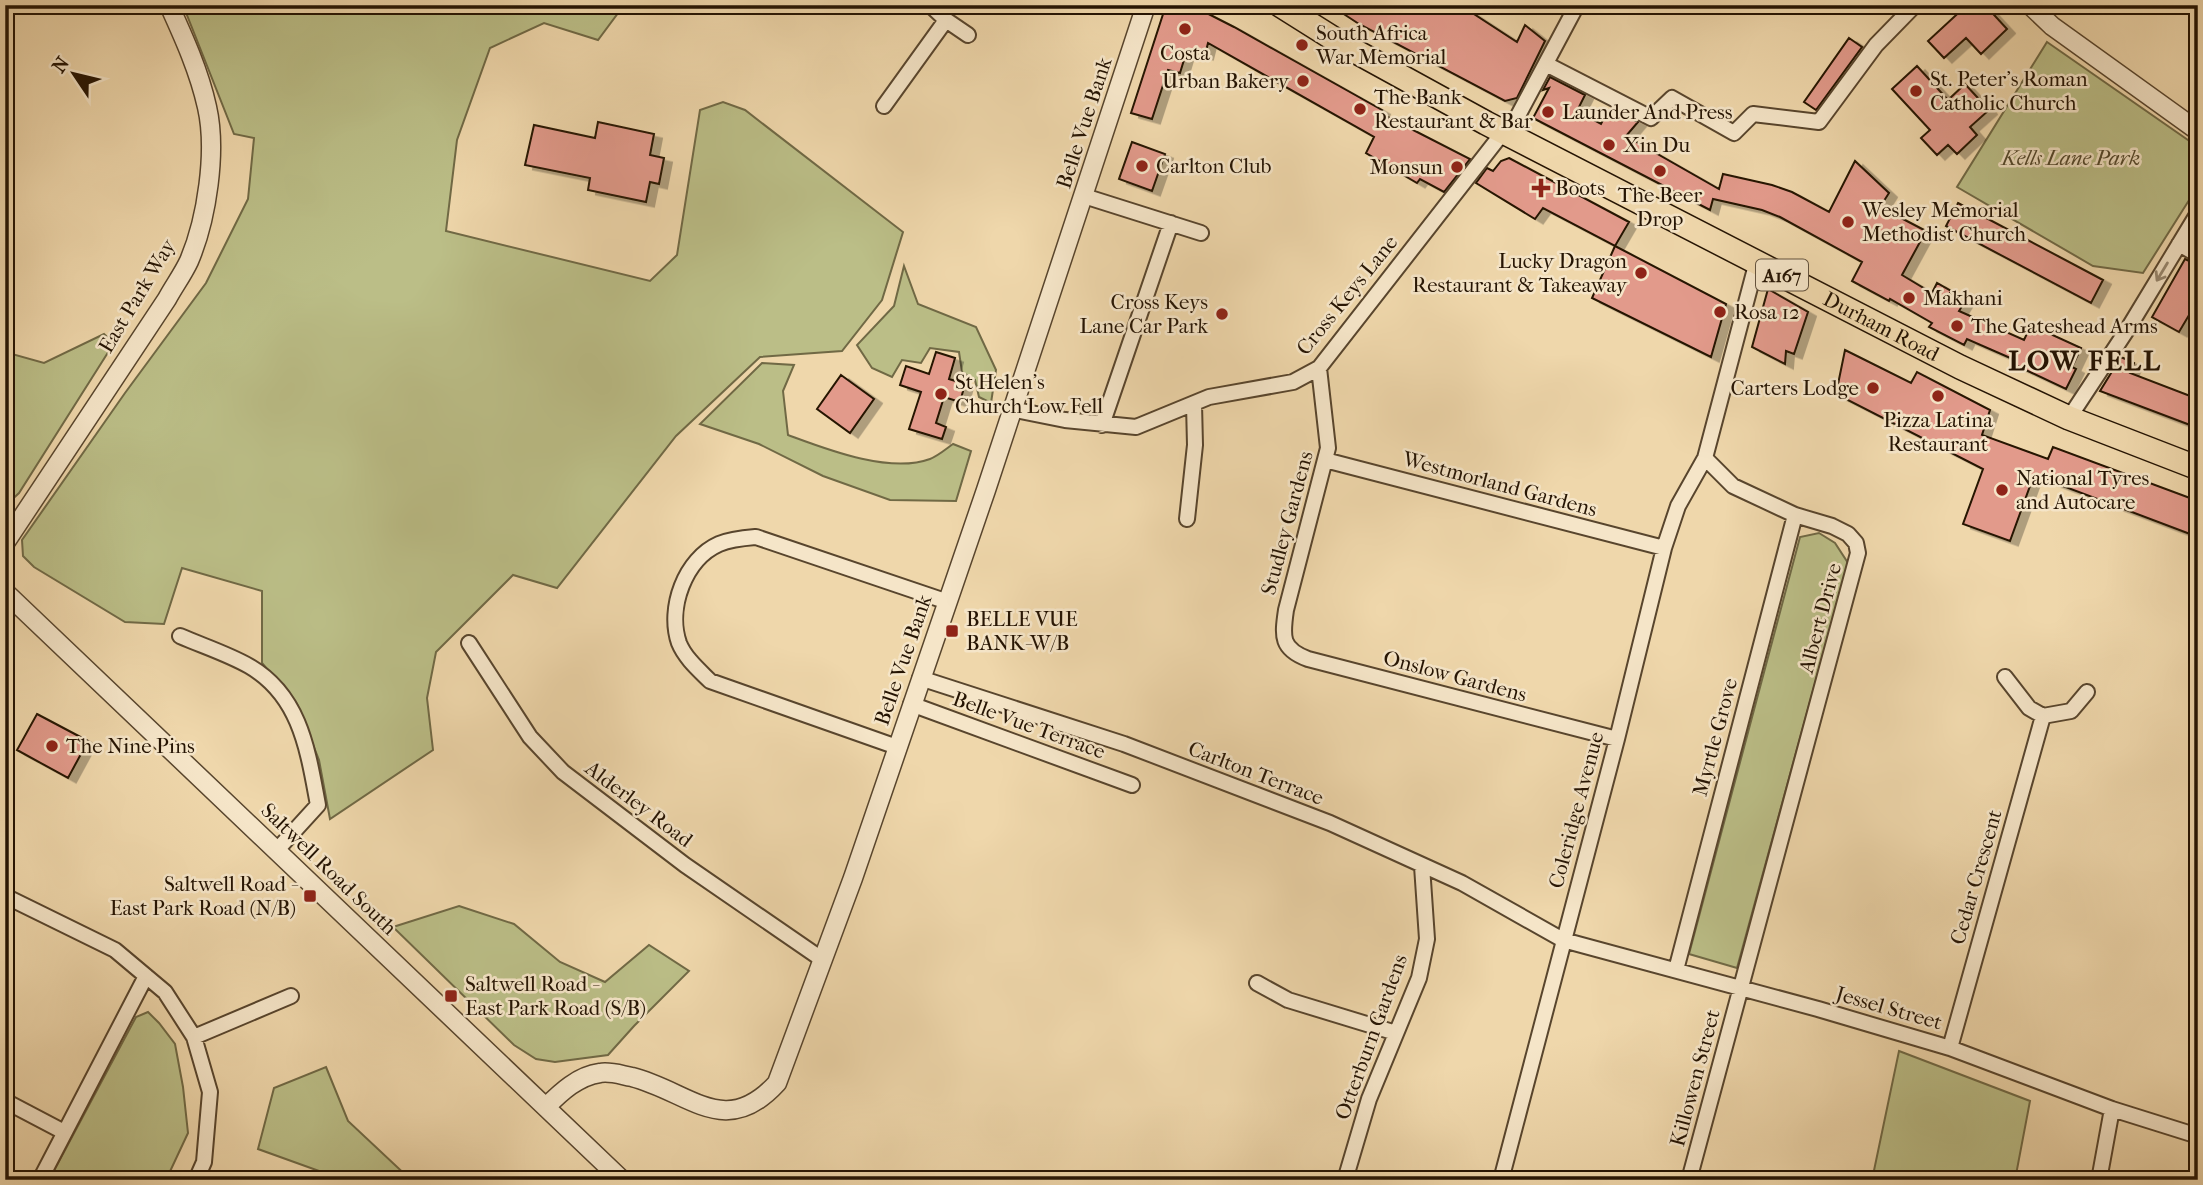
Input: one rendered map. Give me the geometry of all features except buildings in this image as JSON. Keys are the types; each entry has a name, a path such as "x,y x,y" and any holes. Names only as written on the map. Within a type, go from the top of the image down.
{"main road":[{"name":"Durham Road","path":"1280,5 1353,50 1506,132 1941,358 2069,418 2198,468"}],"street":[{"name":"East Park Way","path":"5,543 167,299 189,261 199,230 212,148 208,109 198,75 169,5"},
{"path":"930,5 968,35"},
{"name":"Belle Vue Bank","path":"546,1107 570,1085 601,1073 616,1073 641,1080 681,1097 726,1111 746,1108 764,1098 777,1083 823,960 948,602 1146,5"},
{"name":"Cross Keys Lane","path":"1012,410 1102,425 1136,427 1226,393 1293,382 1319,368 1497,140 1514,123 1577,5"},
{"path":"1546,64 1651,118 1672,98 1734,133 1753,114 1819,122 1876,45 1916,5"},
{"path":"2030,5 2052,26 2198,131"},
{"path":"884,106 946,20"},
{"path":"1084,196 1201,233"},
{"path":"2069,418 2129,327 2198,213"},
{"path":"1102,425 1171,223"},
{"path":"2179,244 2198,256"},
{"path":"1704,457 1757,261"},
{"name":"Studley Gardens","path":"1287,646 1283,635 1286,610 1328,448 1319,368"},
{"path":"1187,519 1195,445 1194,404"},
{"name":"Albert Drive","path":"1704,457 1733,486 1795,515 1832,526 1848,534 1856,543 1857,563 1742,988"},
{"name":"Coleridge Avenue","path":"1502,1180 1664,548 1678,506 1704,457"},
{"name":"Westmorland Gardens","path":"1325,460 1664,548"},
{"name":"Myrtle Grove","path":"1676,970 1795,515"},
{"path":"897,747 710,681 690,660 679,643 675,621 683,584 697,559 718,545 756,537 948,602"},
{"name":"Saltwell Road South","path":"5,592 622,1180"},
{"path":"180,636 248,665 268,679 296,713 308,749 318,805 277,850"},
{"name":"Alderley Road","path":"469,643 530,737 563,772 685,865 823,960"},
{"name":"Onslow Gardens","path":"1287,646 1295,654 1308,659 1617,739"},
{"path":"2005,677 2029,708 2043,716 2071,711 2087,692"},
{"name":"Carlton Terrace","path":"920,678 1124,744 1330,823 1462,883 1563,940"},
{"name":"Belle Vue Terrace","path":"911,704 1132,785"},
{"name":"Cedar Crescent","path":"1950,1048 2043,716"},
{"name":"Otterburn Gardens","path":"1346,1180 1369,1099 1419,978 1427,939 1422,866"},
{"path":"5,896 115,950 165,992 194,1037 210,1092 204,1163 196,1180"},
{"name":"Jessel Street","path":"1563,940 1950,1048 2112,1110 2198,1136"},
{"path":"40,1180 146,976"},
{"path":"1257,984 1288,1000 1396,1033"},
{"name":"Killowen Street","path":"1689,1180 1742,988"},
{"path":"194,1037 291,996"},
{"path":"5,1101 65,1132"},
{"path":"2099,1180 2112,1110"}],"green space":[{"path":"183,5 624,5 598,40 544,23 490,48 457,140 446,231 650,281 677,255 700,110 723,102 745,110 903,232 882,300 842,351 760,357 676,436 557,588 513,575 436,652 427,698 433,750 330,819 319,760 297,704 262,663 262,591 182,568 164,624 125,622 34,567 23,556 22,540 206,283 248,199 254,138 234,134"},
{"name":"Kells Lane Park","path":"2047,42 2198,147 2198,186 2143,273 2093,266 1957,187"},
{"path":"904,266 918,304 976,327 996,370 991,403 979,397 975,380 962,372 959,352 930,348 921,363 902,360 892,377 872,368 857,345 894,306"},
{"path":"104,334 114,343 19,493 5,506 5,352 44,363"},
{"path":"762,363 794,365 783,391 788,435 858,458 896,464 930,459 953,444 971,451 956,501 890,500 823,476 759,444 700,424"},
{"path":"1819,533 1835,543 1848,563 1737,968 1689,954 1800,537"},
{"path":"459,906 514,924 560,962 605,982 649,945 689,971 608,1055 555,1062 536,1059 514,1045 393,927"},
{"path":"148,1012 175,1044 188,1133 166,1180 49,1180 136,1017"},
{"path":"1899,1051 2030,1101 2015,1180 1872,1180"},
{"path":"326,1067 348,1121 411,1180 344,1180 258,1149 274,1088"}],"place":[{"name":"Costa","path":"1185,29"},
{"name":"South Africa War Memorial","path":"1302,45"},
{"name":"Urban Bakery","path":"1303,81"},
{"name":"St. Peter's Roman Catholic Church","path":"1916,91"},
{"name":"The Bank Restaurant & Bar","path":"1360,109"},
{"name":"Launder And Press","path":"1548,112"},
{"name":"Xin Du","path":"1609,145"},
{"name":"Carlton Club","path":"1142,166"},
{"name":"Monsun","path":"1457,167"},
{"name":"The Beer Drop","path":"1660,171"},
{"name":"Boots","path":"1541,188"},
{"name":"Wesley Memorial Methodist Church","path":"1848,222"},
{"name":"Lucky Dragon Restaurant & Takeaway","path":"1641,273"},
{"name":"Makhani","path":"1909,298"},
{"name":"Rosa 12","path":"1720,312"},
{"name":"Cross Keys Lane Car Park","path":"1222,314"},
{"name":"The Gateshead Arms","path":"1957,326"},
{"name":"Carters Lodge","path":"1873,388"},
{"name":"St Helen's Church Low Fell","path":"941,394"},
{"name":"Pizza Latina Restaurant","path":"1938,396"},
{"name":"National Tyres and Autocare","path":"2002,490"},
{"name":"BELLE VUE BANK-W/B","path":"952,631"},
{"name":"The Nine Pins","path":"52,746"},
{"name":"Saltwell Road - East Park Road (N/B)","path":"310,896"},
{"name":"Saltwell Road - East Park Road (S/B)","path":"451,996"}],"district":[{"name":"LOW FELL","path":"2085,360"}]}
